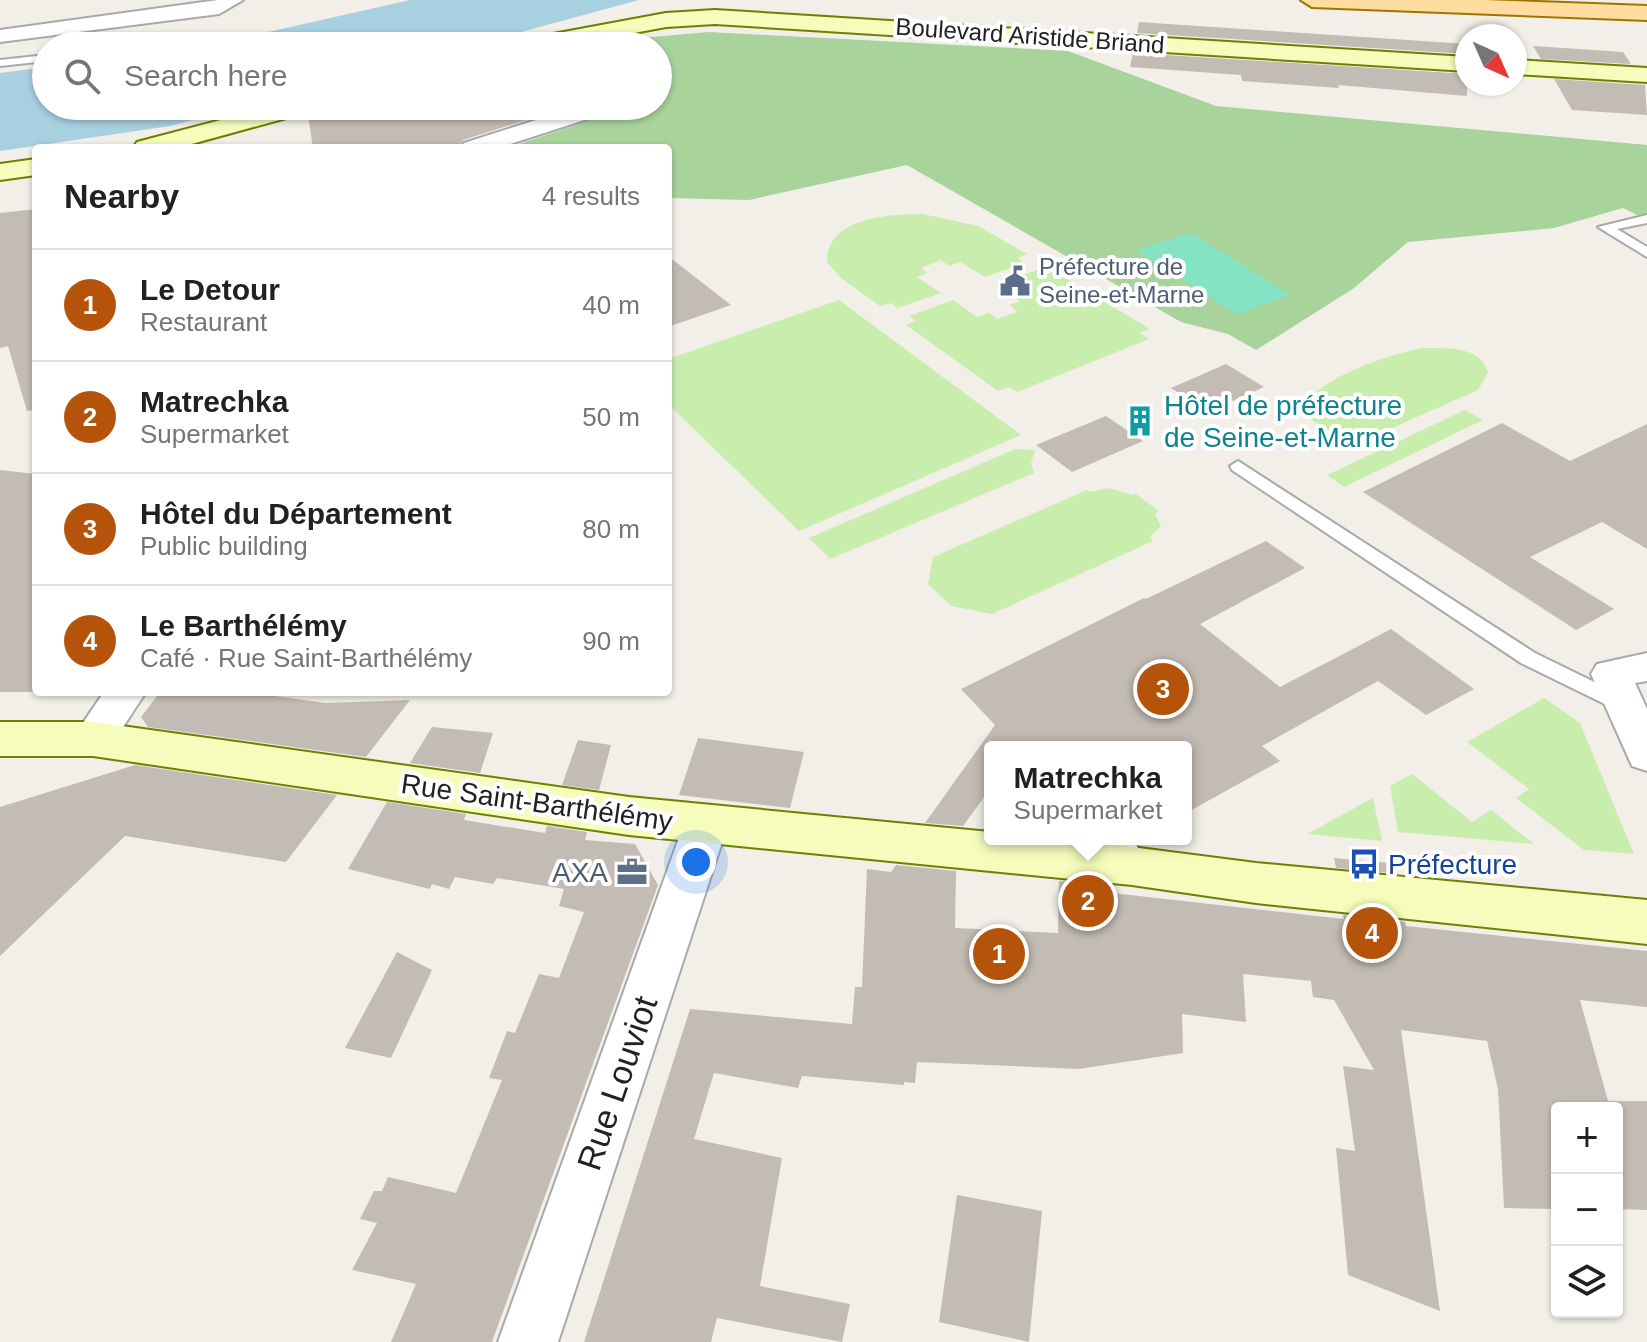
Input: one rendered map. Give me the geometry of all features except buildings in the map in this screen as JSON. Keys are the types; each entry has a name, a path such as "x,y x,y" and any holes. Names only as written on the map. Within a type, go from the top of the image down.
{"main road":[{"path":"1312,0 1647,13"},
{"path":"1510,0 1647,3"}],"street":[{"path":"0,36 219,8 233,0"},
{"path":"593,32 692,0"},
{"name":"Boulevard Aristide Briand","path":"593,32 751,9 1455,63"},
{"path":"1527,68 1647,75"},
{"path":"161,144 251,120"},
{"path":"485,144 560,120"},
{"path":"0,172 32,168"},
{"path":"1647,667 1611,674 1647,755"},
{"path":"93,739 123,696"},
{"name":"Rue Saint-Barthélémy","path":"0,739 93,739 629,816 984,842"},
{"name":"Rue Louviot","path":"528,1342 706,824"},
{"name":"Rue Saint-Barthélémy","path":"1022,845 1128,852 1256,883 1647,922"}],"lane":[{"path":"0,63 32,60"},
{"path":"1647,219 1605,227 1647,253"},
{"path":"1238,466 1528,658 1626,706"}],"green space":[{"path":"709,32 1068,51 1216,106 1647,145 1647,220 1623,208 1554,228 1408,242 1354,288 1256,350 1228,334 1181,322 907,165 749,200 672,198 672,144 519,144 590,120 672,120 672,35"},
{"path":"923,214 978,226 1027,254 1018,258 1025,263 985,277 960,262 949,266 941,260 921,268 927,273 917,277 941,293 898,308 891,303 880,306 841,278 827,262 830,247 848,227 878,217"},
{"path":"1191,233 1291,295 1237,314 1136,250"},
{"path":"1037,270 1044,274 1053,271 1150,329 1140,333 1149,339 1017,392 1009,387 998,391 906,325 916,321 909,316 953,300 977,317 989,313 997,319 1017,312 1010,305 1020,301 996,285"},
{"path":"839,300 1021,435 799,531 672,408 672,358"},
{"path":"1422,348 1470,353 1478,357 1488,373 1478,390 1376,435 1346,436 1305,416 1308,414 1302,409 1310,398 1337,378 1373,362"},
{"path":"1465,410 1483,420 1344,487 1327,475"},
{"path":"1015,449 1035,450 1031,463 1034,473 830,559 809,538"},
{"path":"1109,488 1136,494 1159,511 1155,514 1161,526 1150,537 1153,541 992,614 951,606 928,584 933,557 1087,490"},
{"path":"1544,698 1580,723 1634,854 1584,850 1516,798 1529,789 1467,742"},
{"path":"1412,774 1472,822 1491,810 1534,844 1398,832 1390,786"},
{"path":"1373,798 1382,841 1307,834"}],"water":[{"path":"410,0 639,0 521,32 268,32"},
{"path":"32,69 32,120 192,120 0,151 0,73"}],"place":[{"name":"Préfecture de Seine-et-Marne","path":"1015,281"},
{"name":"Hôtel de préfecture de Seine-et-Marne","path":"1140,421"},
{"name":"Hôtel du Département","path":"1163,689"},
{"name":"Préfecture","path":"1364,864"},
{"name":"AXA","path":"632,872"},
{"name":"Matrechka","path":"1088,901"},
{"name":"Le Barthélémy","path":"1372,933"},
{"name":"Le Detour","path":"999,954"}]}
